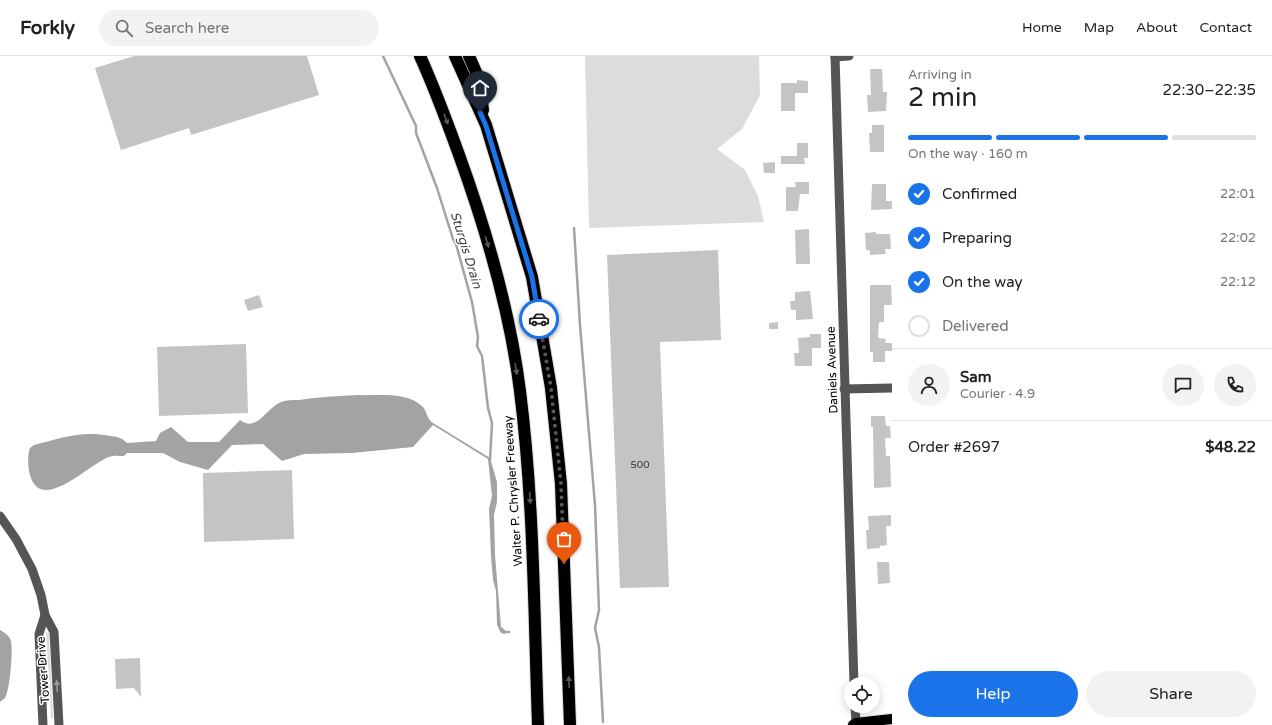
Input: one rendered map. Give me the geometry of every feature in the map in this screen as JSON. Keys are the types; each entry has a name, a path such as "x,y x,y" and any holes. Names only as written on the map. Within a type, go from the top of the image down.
{"highway":[{"name":"Walter P. Chrysler Freeway","path":"420,56 432,82 474,194 507,318 520,390 529,476 538,723"},
{"path":"455,56 486,126 532,277 551,388 561,484 570,723"},
{"path":"469,56 479,79 486,126"}],"main road":[{"path":"854,724 892,719"}],"street":[{"path":"835,56 848,56"},
{"name":"Daniels Avenue","path":"835,56 854,677"},
{"path":"844,389 892,388"},
{"name":"Tower Drive","path":"0,516 16,539 32,569 41,595 45,615 54,632 59,725"},
{"name":"Tower Drive","path":"43,725 39,634 45,615"},
{"path":"854,724 855,713"}],"shaded area":[{"path":"585,56 759,56 760,95 742,129 717,149 745,170 758,196 764,222 589,228"},
{"path":"358,395 401,396 416,402 423,407 429,420 490,458 497,482 497,502 494,515 495,555 501,627 505,630 505,634 501,633 497,625 496,591 493,580 491,556 489,509 492,496 488,459 433,425 413,447 352,453 304,454 282,461 263,444 232,445 208,470 180,462 163,453 127,453 124,456 109,457 66,483 55,488 44,490 36,486 29,472 28,458 30,448 34,445 63,437 81,434 100,434 122,439 127,443 156,441 160,433 171,427 188,442 219,442 240,420 251,424 256,422 281,402 287,400"},
{"path":"0,630 7,634 10,639 12,653 7,694 0,702"},
{"path":"46,632 49,633 53,718 51,719"}],"building":[{"path":"134,56 307,56 319,95 191,135 189,128 121,150 95,68"},
{"path":"870,69 882,69 883,92 887,92 886,111 868,112 867,95 871,95"},
{"path":"797,80 808,81 808,93 795,93 795,111 781,111 781,83 797,83"},
{"path":"872,125 884,125 884,152 870,152 869,133 872,133"},
{"path":"797,143 808,143 808,158 804,158 805,164 781,164 781,156 797,156"},
{"path":"775,162 775,173 764,173 763,163"},
{"path":"795,182 809,182 809,194 800,194 798,211 786,211 786,187 796,187"},
{"path":"872,184 886,184 886,201 892,201 892,209 871,210"},
{"path":"809,229 810,264 796,264 795,230"},
{"path":"876,232 876,234 890,234 891,249 885,249 886,254 870,255 870,250 866,250 865,233"},
{"path":"718,250 721,340 660,342 669,587 620,588 607,255"},
{"path":"870,285 891,285 892,305 884,305 884,322 879,322 878,338 886,339 885,343 892,343 892,351 885,351 885,362 873,362 873,352 870,352"},
{"path":"810,291 813,319 796,320 796,310 791,310 790,301 795,301 795,292"},
{"path":"259,295 263,307 248,311 244,300"},
{"path":"778,322 778,329 769,329 769,323"},
{"path":"810,334 821,334 821,348 812,348 812,366 795,366 794,353 799,353 798,338 810,337"},
{"path":"246,344 248,413 159,416 157,347"},
{"path":"871,416 885,416 886,426 890,426 891,438 885,438 886,456 890,456 891,487 874,488 873,426 871,427"},
{"path":"292,470 294,539 204,542 203,473"},
{"path":"891,515 891,526 886,526 887,545 880,546 880,548 867,549 866,530 869,530 868,516"},
{"path":"877,562 889,562 890,583 878,584"},
{"path":"140,658 141,697 134,688 116,689 115,659"}],"waterway":[{"name":"Sturgis Drain","path":"383,56 416,126 416,133 456,244 472,302 478,337 477,346 482,356 488,408 492,423 490,460"},
{"path":"574,228 580,325 595,505 599,610 595,628 599,647 603,722"}],"way so far":[{"path":"539,319 551,388 561,484 564,563"}],"route":[{"path":"480,112 486,126 510,202 532,277 539,319"}]}
